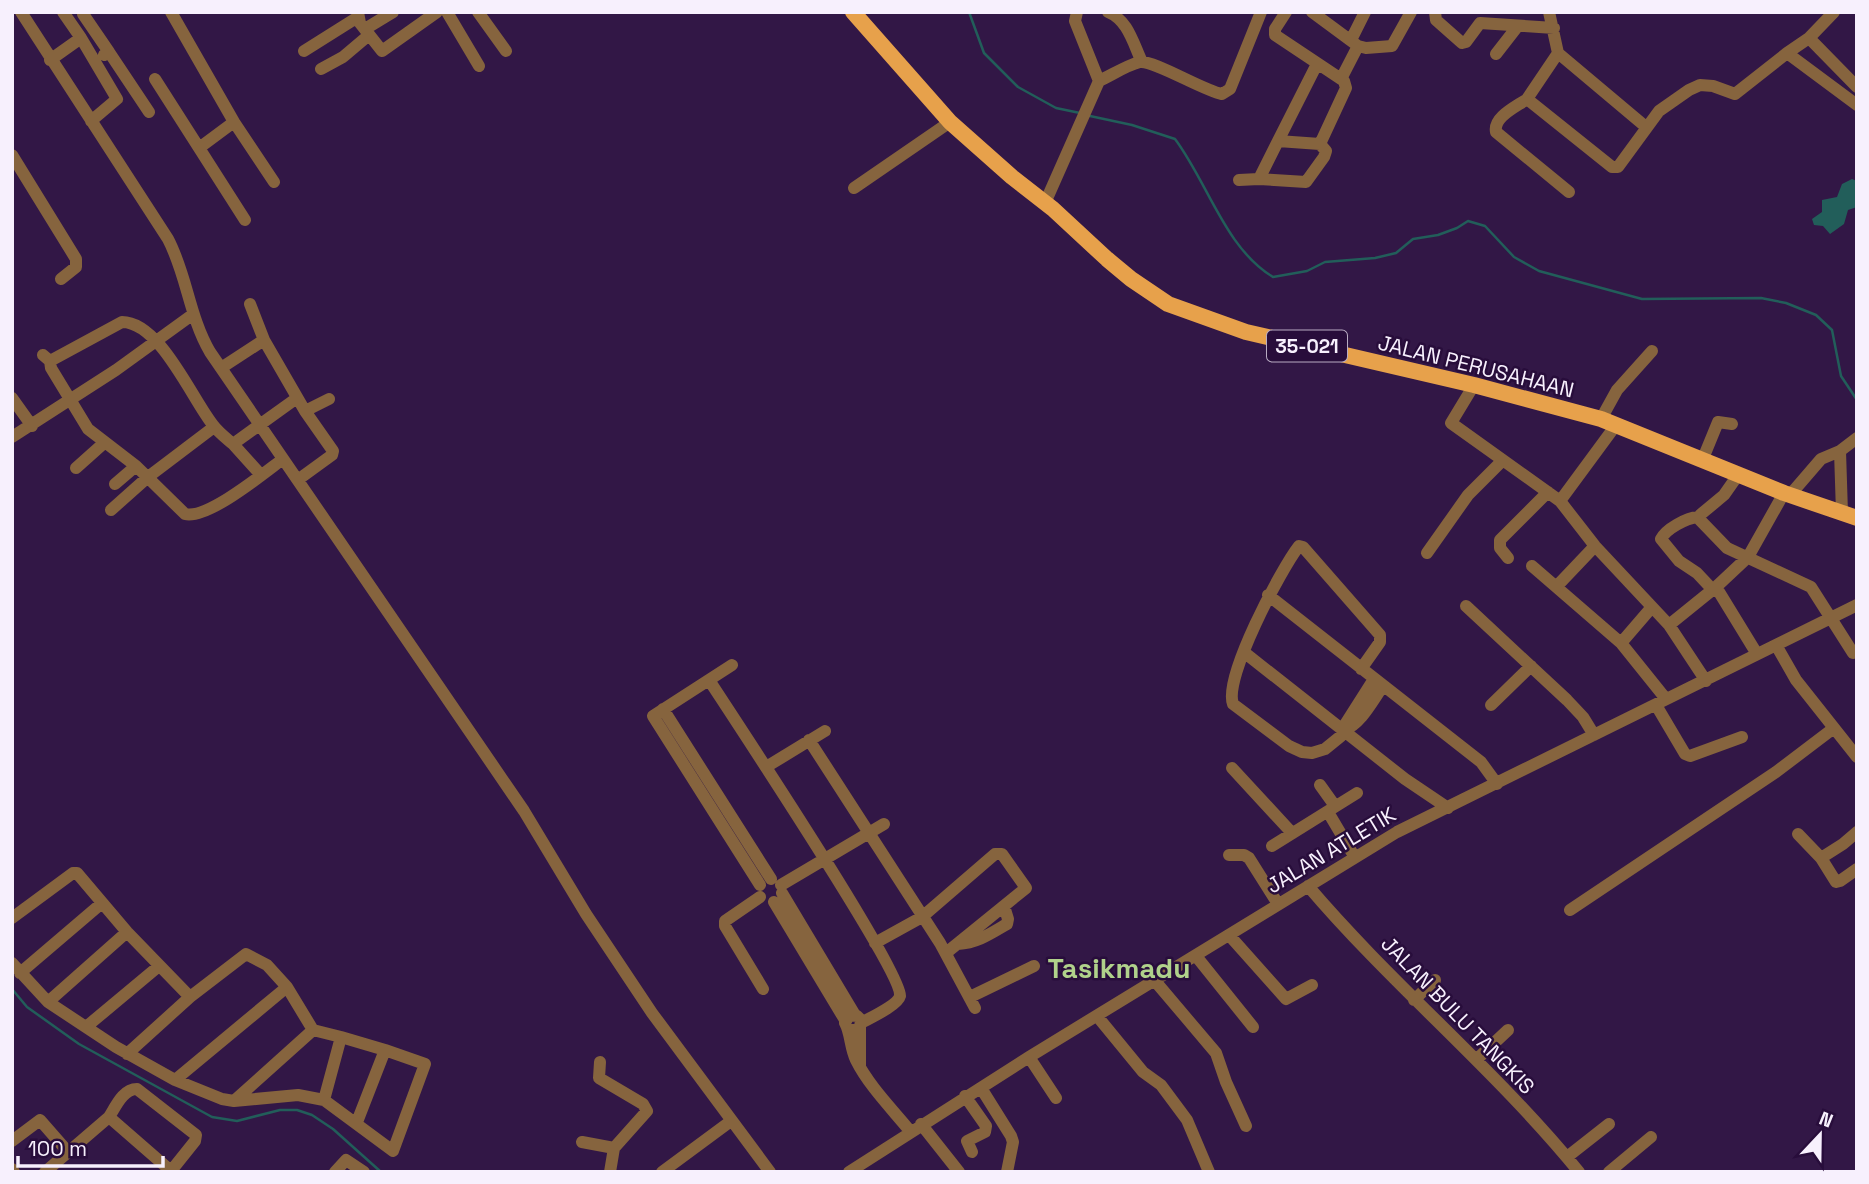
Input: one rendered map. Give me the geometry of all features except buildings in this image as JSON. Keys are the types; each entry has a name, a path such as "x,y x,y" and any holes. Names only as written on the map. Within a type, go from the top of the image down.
{"main road":[{"name":"JALAN PERUSAHAAN","path":"853,12 950,122 1123,273 1168,304 1246,332 1474,385 1609,422 1787,494 1849,515"}],"street":[{"path":"21,12 156,219 177,258 199,334 524,811 586,914 652,1013 730,1121 771,1172"},
{"path":"171,12 234,122 274,182"},
{"path":"320,69 344,57 367,32 393,12"},
{"path":"478,12 506,51"},
{"path":"1077,12 1074,21 1099,81"},
{"path":"1108,12 1124,23 1142,62"},
{"path":"1045,203 1099,81 1142,62 1222,94 1230,89 1261,12"},
{"path":"1286,12 1275,30 1275,35 1340,79 1346,88 1320,144"},
{"path":"1312,12 1366,48 1392,46 1411,12"},
{"path":"1340,79 1365,12"},
{"path":"1435,12 1436,20 1462,43 1466,42 1480,23 1554,28"},
{"path":"1549,12 1558,53 1646,127"},
{"path":"1527,99 1612,167 1621,164 1659,111 1689,90 1700,85 1713,86 1735,94 1810,38 1834,12"},
{"path":"91,121 117,99 66,18 83,13 149,111"},
{"path":"304,51 358,15 382,51 448,13 479,66"},
{"path":"1496,54 1517,27"},
{"path":"50,60 81,38"},
{"path":"1810,38 1857,87"},
{"path":"95,61 109,51"},
{"path":"1803,65 1822,51"},
{"path":"1558,53 1527,99 1497,121 1494,127 1496,132 1569,192"},
{"path":"1787,53 1857,105"},
{"path":"1259,179 1317,64"},
{"path":"155,79 245,220"},
{"path":"199,148 234,122"},
{"path":"854,188 950,122"},
{"path":"1239,180 1306,182 1326,151 1320,144 1278,141"},
{"path":"12,155 76,259 76,267 61,279"},
{"path":"250,304 264,340 333,453 299,479"},
{"path":"12,437 158,341 192,315"},
{"path":"261,475 214,427 158,341 130,322 122,322 46,358 88,429 136,466 184,514 193,516 214,506 261,475 283,459"},
{"path":"221,368 264,340"},
{"path":"1560,501 1609,422 1617,390 1652,351"},
{"path":"1474,385 1450,422 1560,501 1595,546 1669,625 1706,681"},
{"path":"12,398 32,426"},
{"path":"233,444 297,398"},
{"path":"305,411 329,399"},
{"path":"1702,461 1718,422 1732,424"},
{"path":"111,510 148,477 214,427"},
{"path":"1669,625 1748,557 1787,494 1815,465 1857,438"},
{"path":"76,468 104,443"},
{"path":"1840,451 1849,515"},
{"path":"1427,554 1468,495 1502,461"},
{"path":"114,484 136,466"},
{"path":"1738,475 1721,498 1698,517 1689,518 1664,533 1661,539 1679,561 1714,588 1757,654"},
{"path":"1508,558 1500,548 1500,540 1548,492"},
{"path":"1698,517 1724,546 1811,587 1853,653"},
{"path":"1557,586 1595,546"},
{"path":"1361,669 1380,643 1381,637 1303,547 1298,547 1268,595 1245,653 1231,701 1235,707 1289,746 1312,753 1325,749 1359,719 1378,682"},
{"path":"1532,566 1622,643 1661,702 1685,754 1690,756 1742,737"},
{"path":"1268,595 1481,762 1497,784"},
{"name":"JALAN ATLETIK","path":"853,1171 965,1096 1196,957 1354,856 1427,816 1497,784 1857,605"},
{"path":"1466,606 1583,717 1594,735"},
{"path":"1622,643 1652,607"},
{"path":"1776,645 1796,680 1857,757"},
{"path":"1245,653 1405,779 1448,808"},
{"path":"732,665 659,713 854,1023 851,1046 860,1067 959,1172"},
{"path":"1491,705 1531,666"},
{"path":"709,680 824,858 898,987 900,997 896,1003 854,1023"},
{"path":"1570,910 1776,772 1834,728"},
{"path":"766,767 825,731"},
{"path":"809,740 946,953 972,1003 1034,966"},
{"path":"1232,768 1293,833"},
{"path":"1320,785 1354,856"},
{"path":"1272,846 1357,793"},
{"path":"763,989 725,926 725,921 771,890 884,824"},
{"path":"1821,858 1857,832"},
{"path":"1798,834 1821,858 1836,882 1857,869"},
{"path":"875,943 922,917 998,853 1003,855 1026,886 1004,906 1007,924 971,944 957,944 946,953"},
{"path":"1229,855 1248,856 1278,904"},
{"path":"12,918 73,873 78,874 127,932 190,997"},
{"name":"JALAN BULU TANGKIS","path":"1308,886 1414,1000 1476,1060 1579,1172"},
{"path":"102,903 16,968 48,1002 127,1054 175,1080 222,1099 234,1101 298,1095 324,1100 357,1122 391,1151 395,1150 425,1064 313,1030 286,987 267,965 246,954 190,997 127,1054"},
{"path":"48,1002 127,932"},
{"path":"1229,935 1286,999 1312,985"},
{"path":"1196,957 1253,1027"},
{"path":"86,1027 159,966"},
{"path":"1414,1000 1434,980"},
{"path":"1155,981 1216,1053 1246,1126"},
{"path":"175,1080 286,987"},
{"path":"1097,1016 1143,1072 1161,1085 1187,1120 1209,1172"},
{"path":"234,1101 313,1030"},
{"path":"1476,1060 1508,1030"},
{"path":"324,1100 341,1037"},
{"path":"357,1122 386,1050"},
{"path":"1029,1057 1056,1098"},
{"path":"600,1062 598,1078 642,1104 647,1111 614,1148 610,1172"},
{"path":"981,1088 1013,1142 1007,1172"},
{"path":"47,1172 111,1118 129,1090 137,1089 196,1135 196,1139 171,1171 111,1118"},
{"path":"965,1096 986,1126 985,1132 968,1140 972,1152"},
{"path":"47,1172 111,1118"},
{"path":"12,1141 40,1120 68,1152"},
{"path":"662,1172 730,1121"},
{"path":"1567,1157 1609,1124"},
{"path":"1609,1172 1651,1136"},
{"path":"582,1142 614,1148"},
{"path":"335,1172 346,1160 364,1172"}],"shaded area":[{"path":"1852,179 1857,181 1857,207 1848,210 1844,224 1830,234 1823,226 1814,225 1812,219 1822,212 1822,200 1837,197 1842,184"}],"waterway":[{"path":"969,12 984,53 1018,87 1056,108 1080,113"},
{"path":"1090,116 1132,125 1175,139 1218,214 1242,249 1256,265 1273,277 1307,271 1325,262 1375,258 1396,253 1413,239 1438,235 1468,221 1485,226 1514,257 1539,271 1642,299 1761,298 1786,303 1816,315 1832,330 1841,376 1857,400"},
{"path":"12,989 27,1007 79,1044 212,1117 237,1121 280,1110 297,1110 312,1115 333,1129 381,1172"}],"district":[{"name":"Tasikmadu","path":"1119,968"}]}
